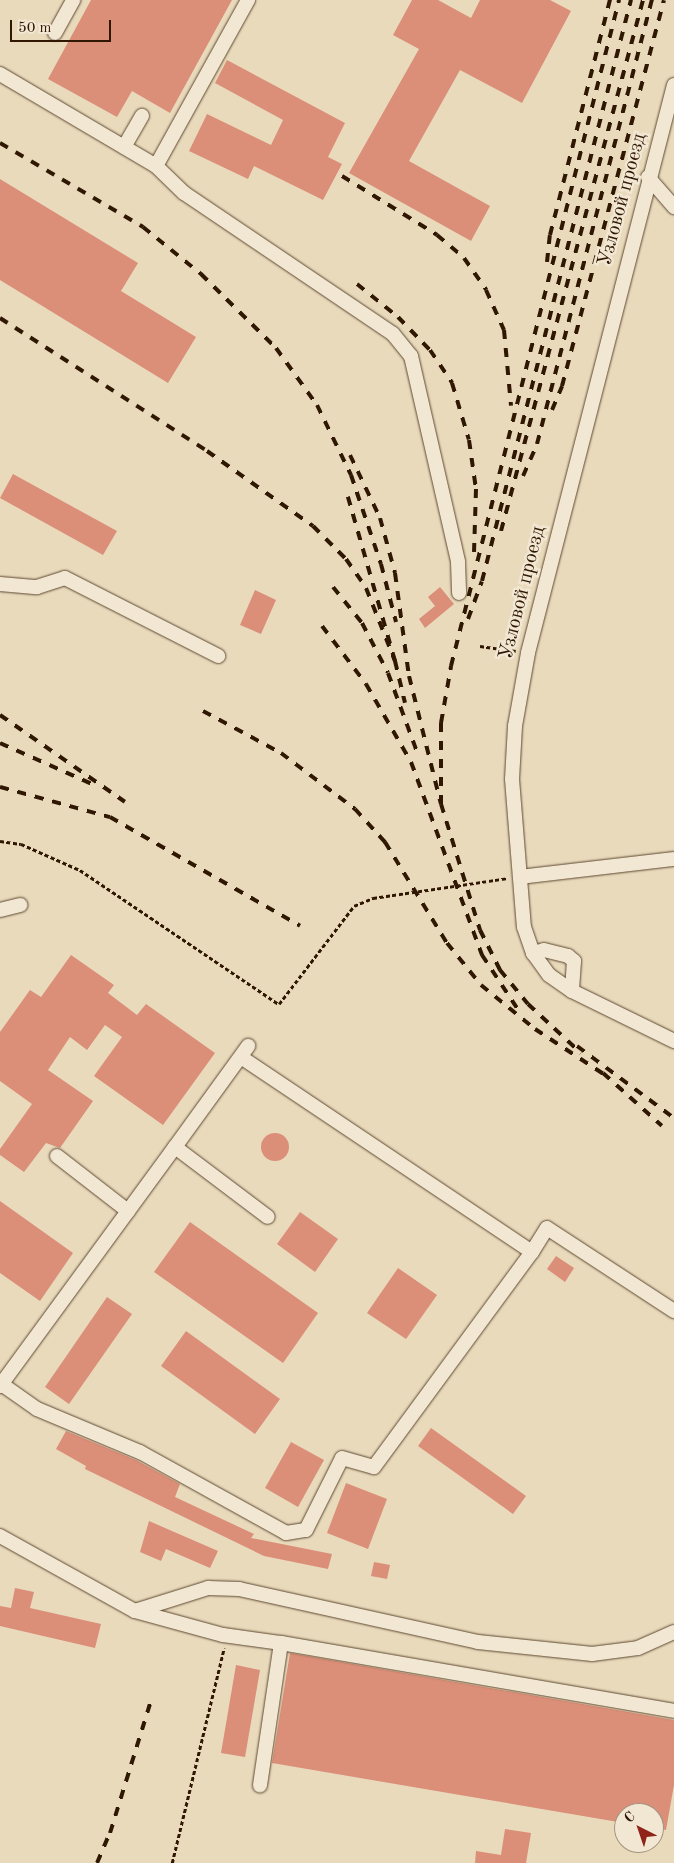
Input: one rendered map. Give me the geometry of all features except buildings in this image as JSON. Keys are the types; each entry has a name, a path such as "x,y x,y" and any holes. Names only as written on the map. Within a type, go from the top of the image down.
{"street":[{"path":"55,33 73,0"},
{"path":"156,166 248,0"},
{"path":"0,74 156,166 184,193 393,334 410,356 458,562 459,593"},
{"name":"Узловой проезд","path":"674,85 648,177 528,652 515,726 512,779 524,927 533,953 549,975 572,991 674,1041"},
{"path":"124,147 142,116"},
{"path":"648,177 674,207"},
{"path":"0,584 37,588 65,578 218,656"},
{"path":"520,876 674,859"},
{"path":"0,910 20,905"},
{"path":"533,953 544,950 568,956 574,962 572,991"},
{"path":"532,1252 244,1051 0,1385 36,1409 140,1452 286,1533 306,1530 342,1458 374,1467 532,1252 547,1228 674,1311"},
{"path":"175,1147 268,1217"},
{"path":"57,1156 128,1211"},
{"path":"0,1536 135,1611 223,1635 281,1643 674,1711"},
{"path":"135,1611 208,1588 231,1589 478,1642 592,1654 638,1648 674,1632"},
{"path":"260,1785 281,1643"}],"path":[{"path":"480,646 528,652"},
{"path":"0,841 21,844 80,870 279,1004 354,906 373,898 520,876"},
{"path":"172,1863 224,1651 223,1635"}],"railway":[{"path":"547,262 550,235 610,0"},
{"path":"350,455 380,518 395,573 409,676 441,804 441,723 451,666 619,0"},
{"path":"468,619 482,581 631,0"},
{"path":"501,531 643,0"},
{"path":"523,476 537,444 652,0"},
{"path":"552,410 562,386 664,0"},
{"path":"0,143 143,227 201,274 276,348 317,405 351,475 381,564 396,622"},
{"path":"342,176 437,235 464,258 486,290 504,330 511,406"},
{"path":"357,284 398,317 430,350 452,383 469,440 476,489 474,554"},
{"path":"0,318 207,451 313,526 346,559 366,588 395,661 348,497"},
{"path":"333,587 362,623 388,673 417,752"},
{"path":"322,626 366,684 411,762 482,955 517,1008"},
{"path":"395,661 405,703"},
{"path":"203,711 281,753 355,809 385,842 447,943 481,985 535,1029 608,1077"},
{"path":"0,715 125,802"},
{"path":"0,743 92,784"},
{"path":"0,787 110,817 300,926"},
{"path":"441,804 480,930 500,970 528,1004 581,1053"},
{"path":"577,1046 674,1118"},
{"path":"603,1073 662,1126"},
{"path":"97,1863 110,1833 152,1697"}]}
